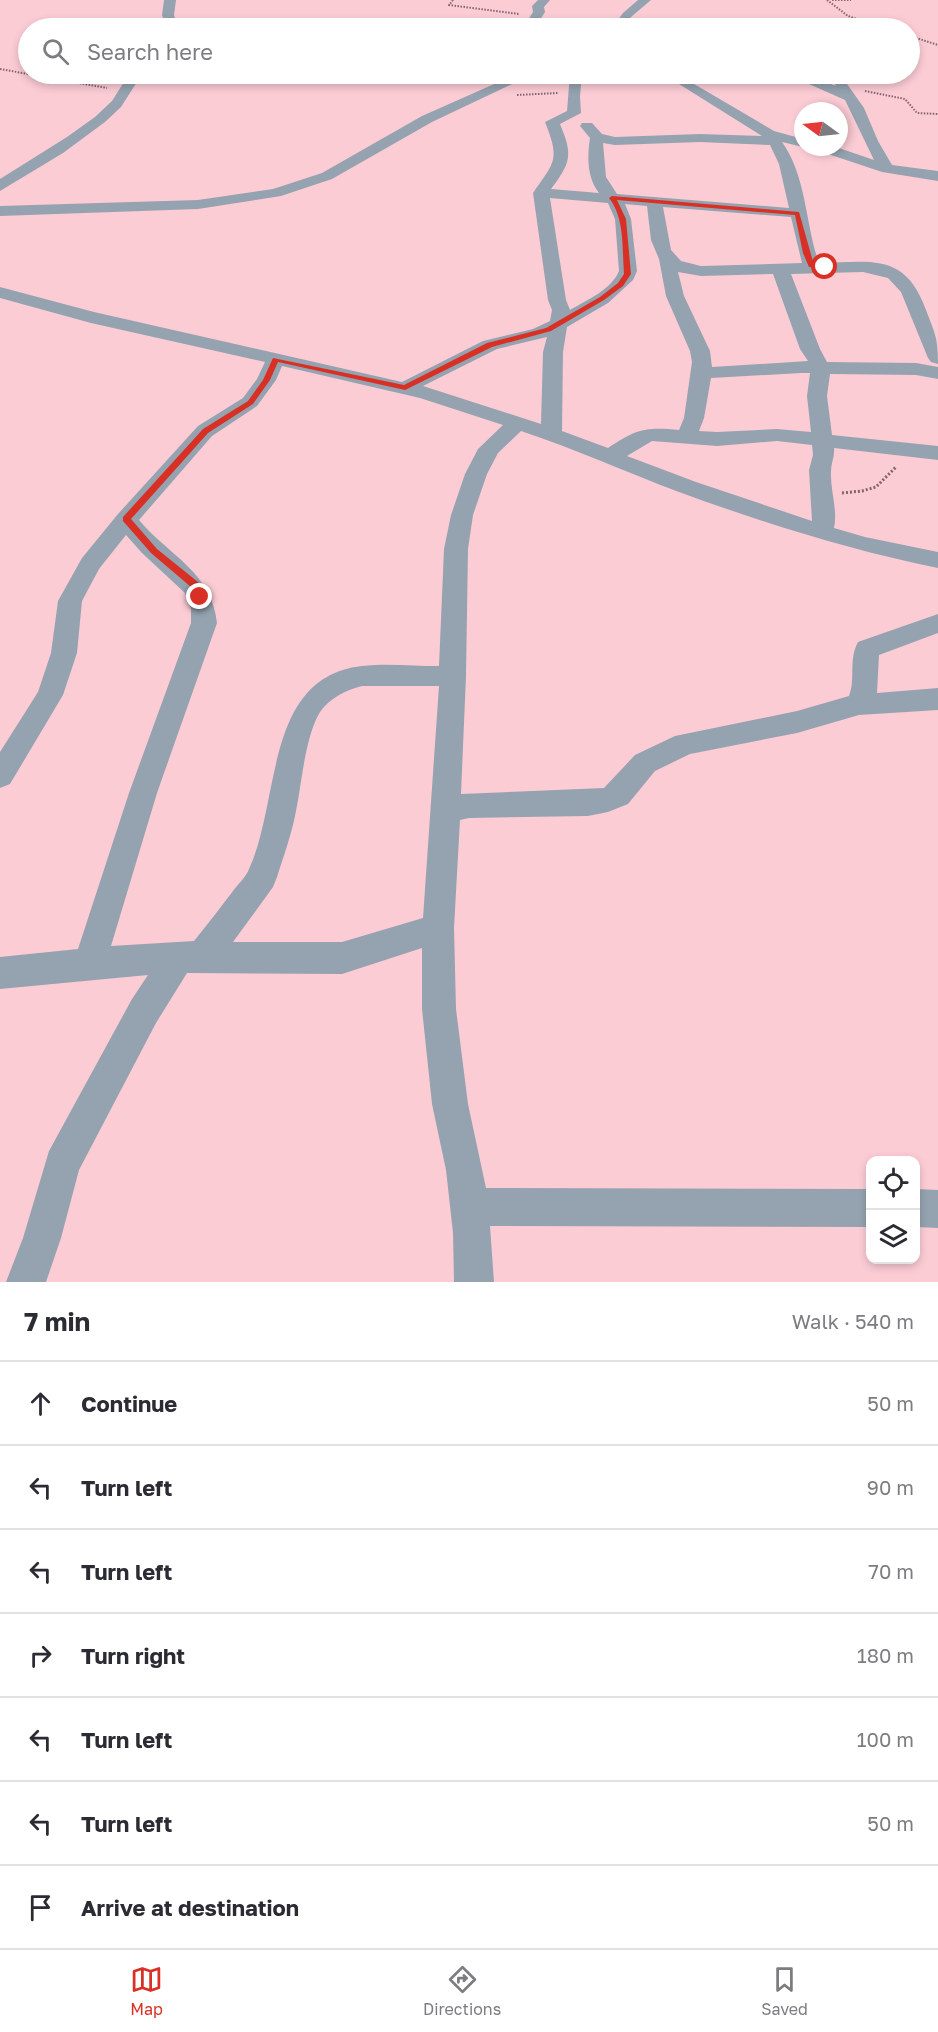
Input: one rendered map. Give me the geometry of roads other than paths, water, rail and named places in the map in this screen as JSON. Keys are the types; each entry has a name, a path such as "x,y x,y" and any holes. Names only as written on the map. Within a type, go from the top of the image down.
{"street":[{"path":"169,18 171,0"},
{"path":"538,18 537,6 543,0"},
{"path":"625,18 645,0"},
{"path":"0,186 56,152 115,107 128,84"},
{"path":"0,211 183,204 282,191 313,182 336,171 427,119 505,84"},
{"path":"574,113 575,84"},
{"path":"696,84 705,97 772,138 789,172 806,253 812,267"},
{"path":"822,84 847,93"},
{"path":"841,84 887,169"},
{"path":"574,113 585,121 588,130 597,137 615,141 709,138 772,138 794,141"},
{"path":"551,434 550,396 557,325 561,310 557,300 541,193 556,173 563,158 563,147 552,122 574,113"},
{"path":"405,388 490,345 539,333 557,325 602,299 620,285 628,274 623,219 617,204 598,177 595,151 597,137"},
{"path":"848,156 887,169 938,176"},
{"path":"541,193 797,213"},
{"path":"655,202 660,242 667,260 675,296 700,351 702,373 691,428 687,436"},
{"path":"667,260 687,270 874,268 898,276 912,293 938,358"},
{"path":"780,269 810,349 821,368 817,396 824,455 820,470 820,491 825,516 821,532"},
{"path":"0,292 91,317 405,388 551,434 609,458 821,532 865,545 938,560"},
{"path":"0,776 50,695 64,653 70,600 90,564 126,519 205,431 250,402 266,380 276,359"},
{"path":"702,373 821,368 923,369 938,373"},
{"path":"474,1282 465,1170 450,1104 439,1009 438,928 453,676 456,549 462,515 476,474 489,449 518,423"},
{"path":"609,458 635,440 650,434 732,439 770,435 929,452"},
{"path":"90,963 152,765 204,622 204,610 195,585 154,551 126,519"},
{"path":"858,704 865,690 864,666 867,650 938,623"},
{"path":"26,1282 42,1238 62,1164 144,1011 262,877 281,814 294,745 307,710 318,697 340,681 362,676 453,676"},
{"path":"444,811 469,805 588,803 608,800 618,795 645,763 686,744 797,722 858,704 938,699"},
{"path":"0,973 90,963 190,957 342,958 438,928"},
{"path":"469,1207 866,1208"},
{"path":"920,1208 938,1209"}]}
